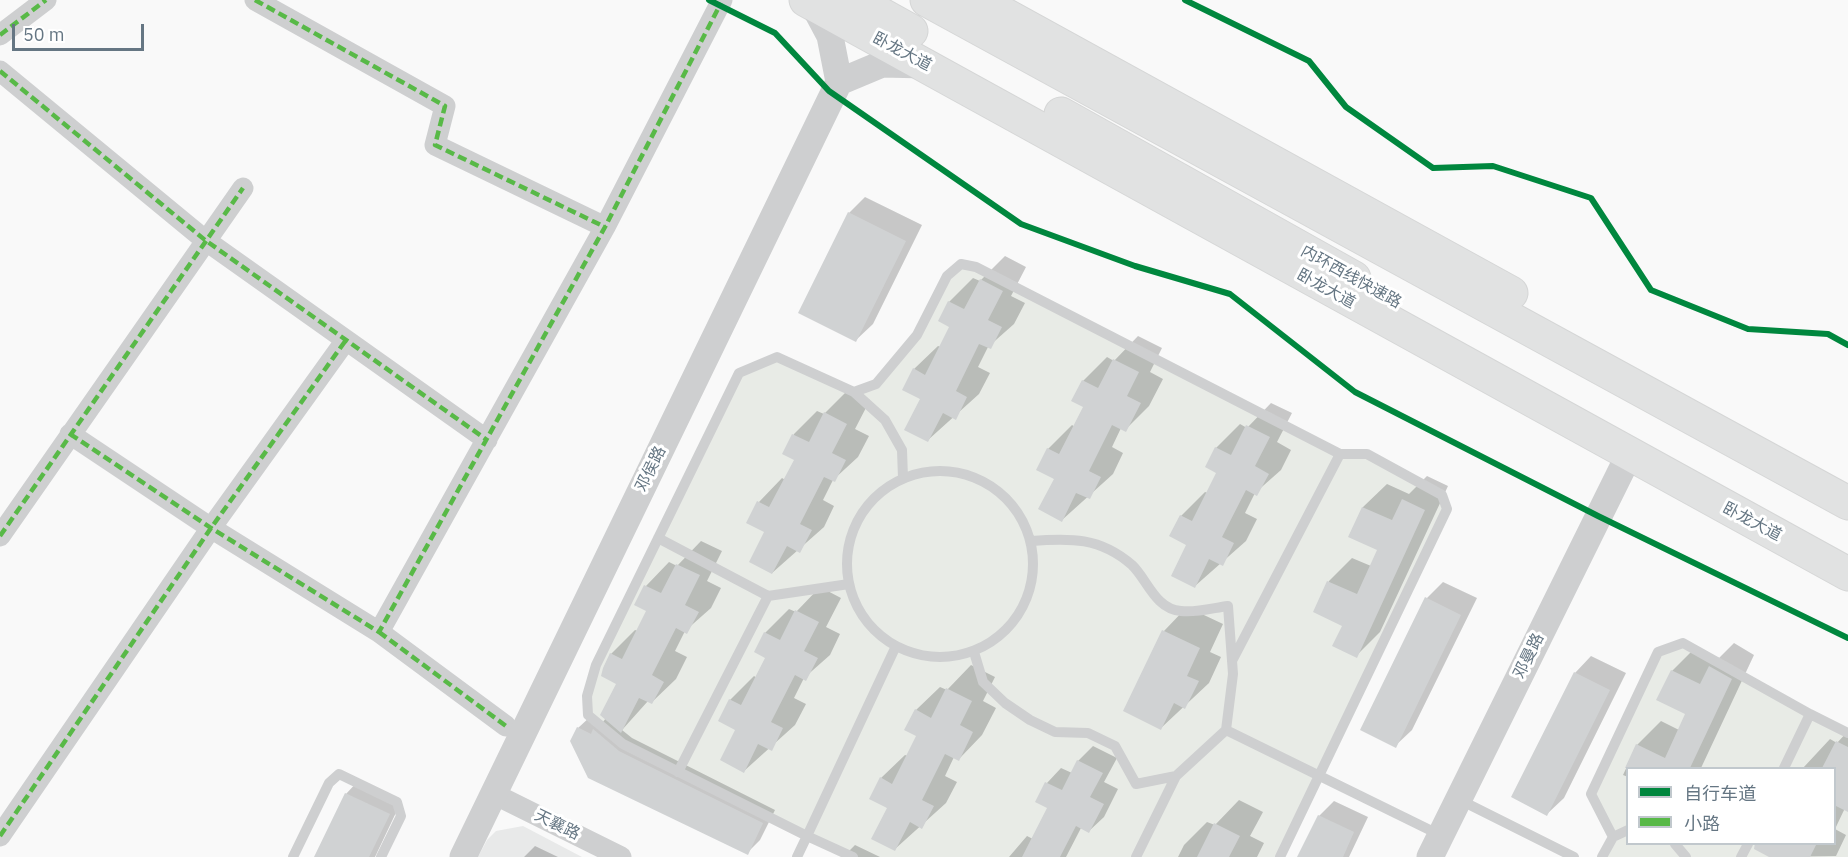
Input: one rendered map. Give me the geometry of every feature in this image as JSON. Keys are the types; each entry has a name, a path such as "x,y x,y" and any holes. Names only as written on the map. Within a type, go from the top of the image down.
{"highway":[{"name":"内环西线快速路","path":"855,0 1848,554"},
{"path":"927,0 1848,501"},
{"path":"978,0 1848,481"},
{"name":"卧龙大道","path":"810,2 926,64 1244,244 1848,574"},
{"path":"1788,522 1848,559"}],"street":[{"path":"0,35 46,0"},
{"path":"255,0 445,106 435,146 605,227"},
{"path":"380,632 605,227 722,0"},
{"path":"810,2 830,36 838,82 882,64 926,64"},
{"path":"0,71 205,240 487,440"},
{"name":"邓侯路","path":"463,857 838,82"},
{"path":"0,536 243,188"},
{"path":"0,836 211,528 346,340"},
{"path":"70,434 211,528 380,632 506,726"},
{"name":"邓曼路","path":"1435,851 1458,799 1629,455"},
{"name":"天襄路","path":"494,794 621,857"}],"lane":[{"path":"854,392 876,384 910,343 947,276 961,264 976,267 1340,454 1367,454 1442,495 1447,509 1280,857"},
{"path":"853,857 623,744 588,715 587,696 596,665 739,372 777,357 854,392 885,420 902,450 903,478"},
{"path":"1232,661 1340,454"},
{"path":"935,471 967,474 995,489 1018,512 1031,541 1034,568 1024,602 1016,619 997,638 974,652 942,658 911,653 882,638 861,614 849,584 848,552 857,521 877,496 903,478 935,471"},
{"path":"658,538 768,596 849,584"},
{"path":"1031,541 1076,538 1108,549 1133,566 1154,596 1179,611 1228,606 1232,661 1226,730 1176,776 1136,857"},
{"path":"678,772 768,596"},
{"path":"1613,837 1592,794 1658,652 1683,643 1848,733"},
{"path":"797,857 896,646"},
{"path":"974,652 983,681 1030,720 1055,732 1088,733 1115,746 1136,784 1176,776"},
{"path":"1784,767 1810,714"},
{"path":"1226,730 1320,776 1435,851"},
{"path":"293,857 329,783 339,774 397,802 401,816 381,857"},
{"path":"1458,799 1574,857"},
{"path":"1602,857 1613,837 1626,831"},
{"path":"1677,845 1686,857"}],"shaded area":[{"path":"961,264 1339,454 1367,454 1442,495 1447,509 1280,857 853,857 623,744 588,715 596,665 739,373 777,357 854,392 876,384 917,335 947,276"},
{"path":"1683,643 1848,733 1848,857 1602,857 1613,836 1592,794 1658,652"},
{"path":"523,826 582,857 478,857 487,840 496,831"}],"building":[{"path":"848,212 906,241 856,342 798,313"},
{"path":"980,279 1003,291 988,320 1002,327 991,349 979,344 956,391 967,397 956,420 943,413 928,442 904,430 920,399 902,390 913,368 925,375 949,327 938,321 948,301 964,309"},
{"path":"1113,359 1139,372 1127,396 1141,403 1126,432 1112,425 1089,471 1101,477 1090,499 1076,493 1062,522 1038,509 1054,479 1036,470 1047,448 1059,454 1083,407 1071,401 1082,380 1098,388"},
{"path":"824,412 847,424 832,453 846,460 835,482 824,477 800,524 812,530 800,553 787,546 772,574 749,562 764,532 746,523 757,501 769,507 794,460 782,454 792,434 809,442"},
{"path":"1246,425 1270,437 1255,466 1269,474 1257,496 1246,490 1222,537 1234,543 1223,566 1209,559 1195,588 1171,576 1186,545 1169,536 1180,515 1192,521 1216,473 1205,467 1215,447 1231,455"},
{"path":"1402,499 1425,510 1357,658 1332,646 1342,626 1313,612 1327,581 1357,594 1377,550 1348,537 1362,507 1392,520"},
{"path":"676,564 700,575 685,605 699,612 687,634 676,628 652,675 664,682 652,704 639,698 621,733 600,715 616,684 601,676 603,668 610,653 622,659 646,611 634,605 644,585 661,593"},
{"path":"1425,597 1461,615 1396,748 1360,730"},
{"path":"795,610 819,622 804,651 818,658 806,681 795,675 771,722 783,728 772,751 758,744 744,773 720,760 735,730 718,721 729,699 741,705 765,658 754,652 764,632 780,640"},
{"path":"1162,630 1200,648 1187,676 1199,681 1185,709 1174,703 1161,730 1123,711"},
{"path":"1709,666 1732,679 1690,767 1625,768 1636,744 1665,758 1685,714 1656,700 1671,670 1700,684"},
{"path":"1574,672 1610,690 1547,816 1511,797"},
{"path":"946,688 972,701 960,725 973,732 959,761 945,754 922,800 934,806 922,829 910,822 895,851 871,839 887,808 869,799 880,777 892,784 916,736 904,730 915,709 931,718"},
{"path":"577,727 591,734 593,729 619,751 763,823 748,855 588,778 570,741"},
{"path":"1836,741 1848,747 1848,812 1836,806 1836,767 1823,767"},
{"path":"1077,760 1103,773 1090,797 1104,804 1089,833 1076,826 1060,857 1022,857 1047,808 1035,802 1045,782 1062,790"},
{"path":"345,793 390,814 369,857 314,857"},
{"path":"1318,815 1354,832 1343,857 1297,857"},
{"path":"1214,823 1240,836 1229,857 1197,857"},
{"path":"1755,845 1816,845 1810,857 1769,857 1754,849"}],"marked path":[{"path":"0,35 46,0"},
{"path":"255,0 445,106 435,145 605,227"},
{"path":"70,434 211,528 379,632 605,227 721,3"},
{"path":"0,71 205,240 487,440"},
{"path":"0,536 243,188"},
{"path":"0,836 211,528 346,340"},
{"path":"379,632 506,726"}],"cycle path":[{"path":"709,0 775,33 829,91 1021,224 1135,266 1230,294 1355,392 1598,516 1848,638"},
{"path":"1185,0 1309,61 1346,107 1433,168 1493,166 1591,198 1651,290 1748,329 1828,334 1848,345"}]}
